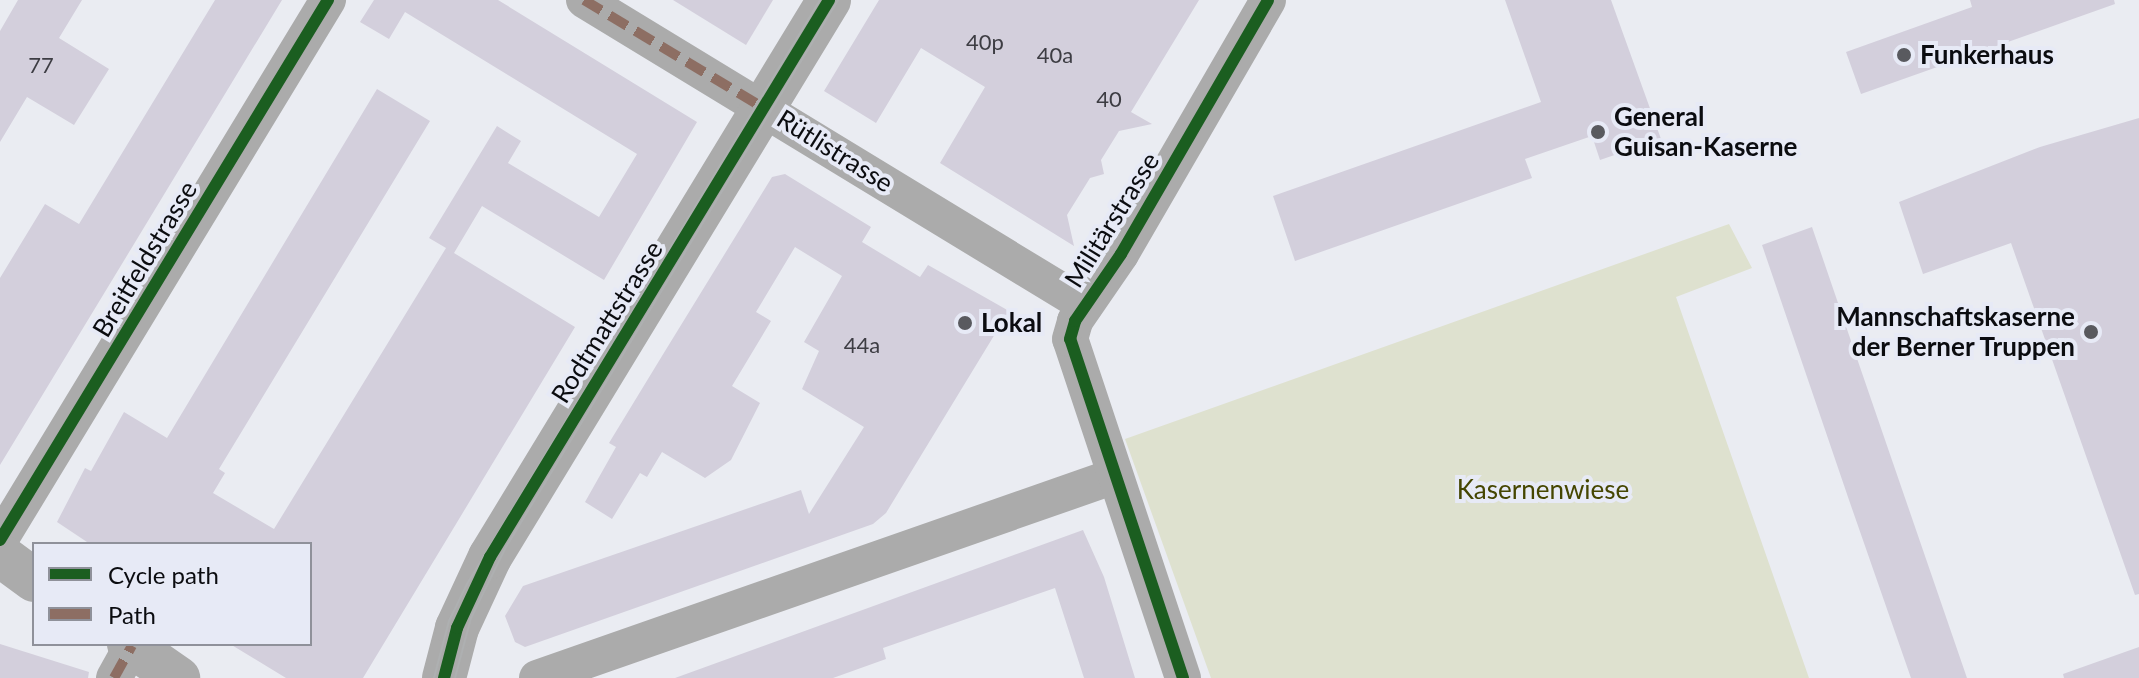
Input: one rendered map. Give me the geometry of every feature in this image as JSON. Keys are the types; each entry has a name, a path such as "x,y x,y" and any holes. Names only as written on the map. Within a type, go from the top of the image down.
{"street":[{"name":"Breitfeldstrasse","path":"0,540 328,0"},
{"name":"Rütlistrasse","path":"584,0 1085,305"},
{"name":"Rodtmattstrasse","path":"444,678 457,628 490,557 829,0"},
{"name":"Militärstrasse","path":"1183,678 1071,358 1070,339 1085,305 1121,254 1268,0"},
{"path":"537,678 1112,477"},
{"path":"0,555 32,579"},
{"path":"125,656 178,678"}],"green space":[{"name":"Kasernenwiese","path":"1729,224 1752,268 1676,297 1809,678 1211,678 1125,439"}],"building":[{"path":"18,0 82,0 59,38 109,69 74,125 27,97 0,142 0,31"},
{"path":"215,0 282,0 0,465 0,278 45,204 79,224"},
{"path":"374,0 498,0 697,122 604,280 482,206 454,253 575,327 363,678 286,678 233,646 312,646 312,542 87,542 57,522 85,468 91,471 124,412 167,438 377,89 430,121 219,469 225,473 213,493 274,529 446,248 429,238 497,126 521,141 508,163 599,217 637,154 405,12 389,39 360,22"},
{"path":"673,0 773,0 746,45"},
{"path":"879,0 1199,0 1131,112 1152,124 1119,131 1101,160 1104,174 1090,178 1067,215 1074,246 940,163 985,87 921,48 876,123 824,91"},
{"name":"General Guisan-Kaserne","path":"1505,0 1611,0 1661,139 1600,160 1592,136 1525,159 1532,178 1295,261 1273,196 1541,102"},
{"path":"1970,0 2114,0 2115,4 1861,94 1846,52 1972,7"},
{"name":"Mannschaftskaserne der Berner Truppen","path":"2139,118 2139,594 2135,595 2011,243 1923,274 1899,202 2040,147"},
{"path":"785,174 871,227 862,242 920,277 928,265 1009,311 886,513 873,524 525,647 515,642 505,616 523,586 801,490 809,514 864,427 802,389 819,351 804,342 842,276 795,247 756,312 771,321 732,386 760,403 731,460 705,478 662,452 647,477 640,473 612,519 585,502 616,447 609,443 662,356 772,177"},
{"path":"1812,227 1967,678 1911,678 1849,500 1762,245"},
{"path":"1083,530 1104,577 1135,678 1084,678 1055,588 883,648 886,659 833,678 675,678"},
{"path":"0,644 89,672 88,678 0,678"},
{"path":"2139,647 2139,678 2064,678 2063,674"}],"tram line":[{"path":"434,678 449,621 467,584 820,0"},
{"path":"455,678 471,618 506,547 838,0"}],"marked path":[{"path":"584,0 764,108"},
{"path":"114,678 132,646"}],"cycle path":[{"path":"0,540 328,0"},
{"path":"444,678 457,628 490,557 829,0"},
{"path":"1183,678 1070,339 1075,321 1121,254 1268,0"}],"place":[{"name":"Funkerhaus","path":"1904,55"},
{"name":"General Guisan-Kaserne","path":"1598,132"},
{"name":"Lokal","path":"965,323"},
{"name":"Mannschaftskaserne der Berner Truppen","path":"2091,332"}]}
